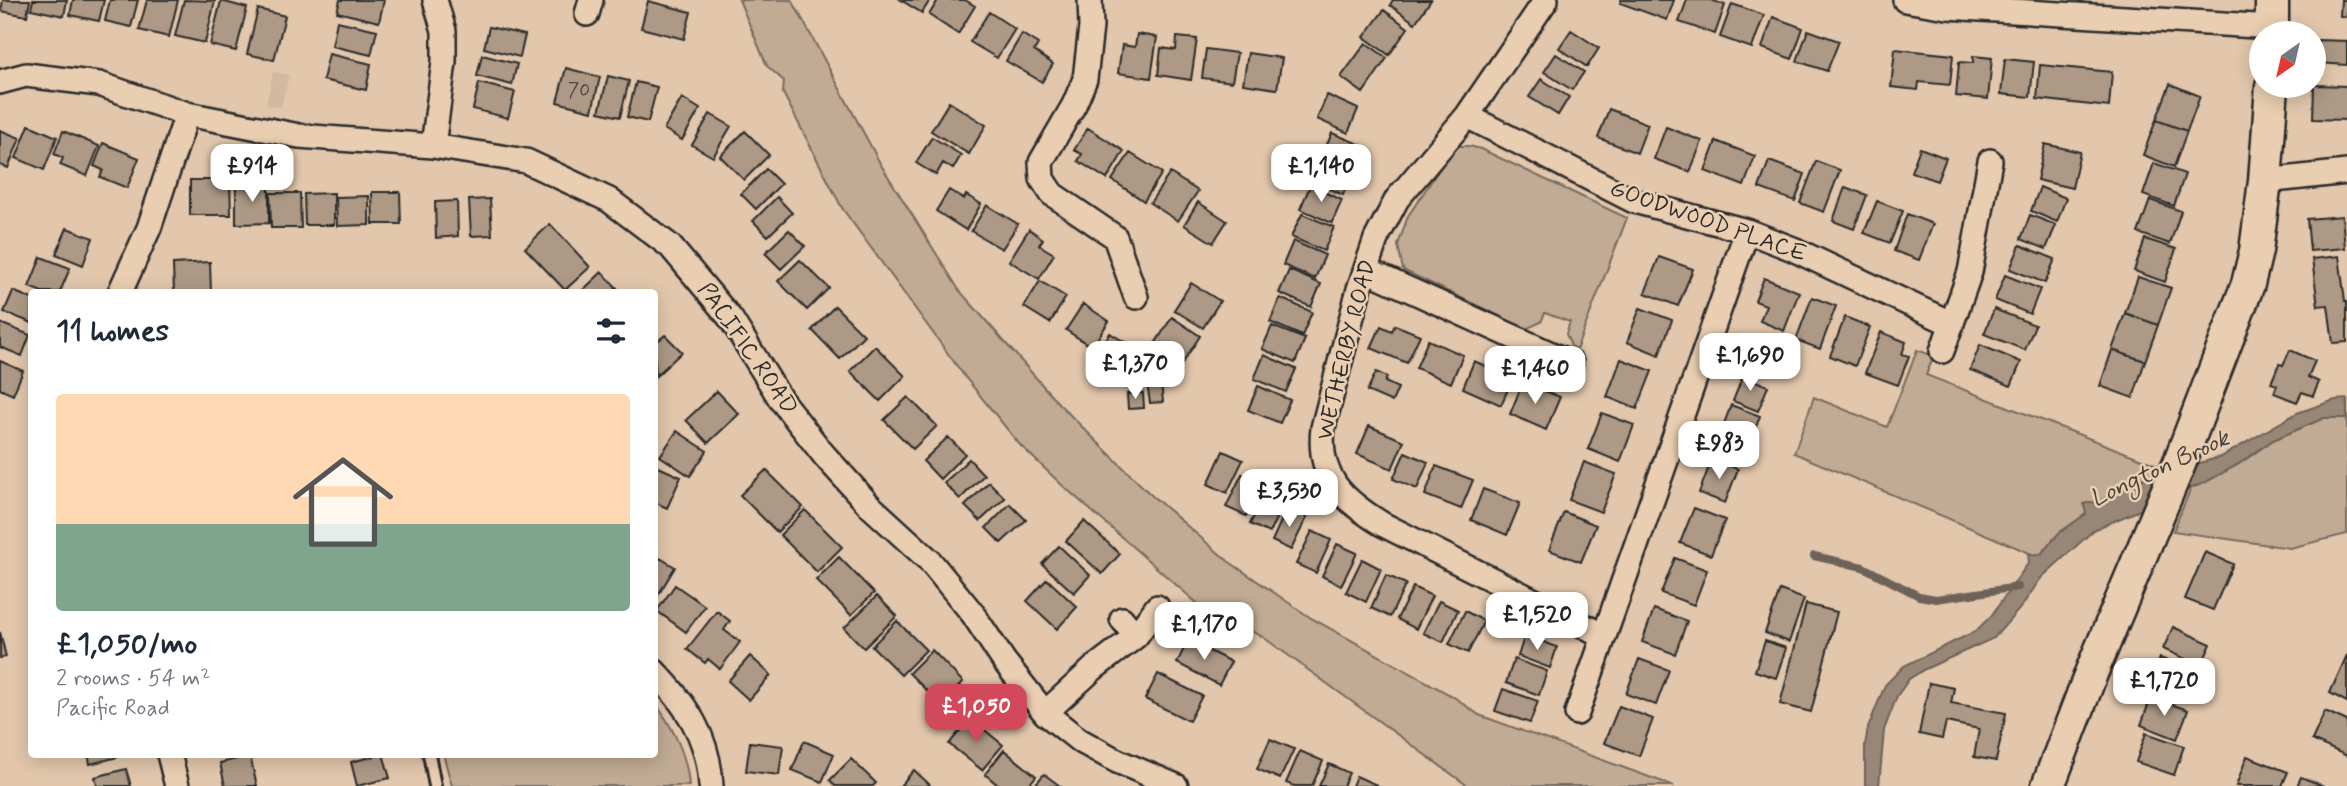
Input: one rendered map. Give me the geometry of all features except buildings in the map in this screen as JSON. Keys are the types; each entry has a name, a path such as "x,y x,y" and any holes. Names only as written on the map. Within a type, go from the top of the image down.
{"street":[{"path":"433,146 444,62 444,31 435,0"},
{"path":"1090,0 1089,55 1085,79 1074,105 1044,155 1042,179 1052,194 1115,237 1136,297"},
{"name":"WETHERBY ROAD","path":"1546,0 1467,116 1397,200 1376,239 1359,289 1323,428 1321,448 1331,480 1363,512 1604,636"},
{"path":"1905,0 1947,7 2272,20"},
{"name":"PACIFIC ROAD","path":"0,82 26,75 99,85 187,114 299,136 433,146 526,161 609,200 670,246 730,319 781,400 824,455 870,506 929,560 973,614 1004,661 1045,713 1079,740 1117,761 1176,786"},
{"path":"2048,786 2092,671 2179,464 2248,284 2256,251 2265,181 2271,98"},
{"path":"121,289 149,228 187,114"},
{"name":"GOODWOOD PLACE","path":"1467,116 1634,201 1747,231 1793,249 1952,324"},
{"path":"1942,351 1970,272 1990,161"},
{"path":"2265,181 2347,172"},
{"path":"1577,713 1747,231"},
{"path":"1366,270 1559,351"},
{"path":"1045,713 1094,668 1129,627 1157,607"},
{"path":"658,675 671,688 701,733 712,786"},
{"path":"170,758 177,786"}],"lane":[{"path":"430,758 435,786"}],"shaded area":[{"path":"739,0 792,0 881,165 959,290 1059,404 1150,494 1228,561 1311,618 1454,697 1479,715 1674,786 1468,786 1263,637 1198,604 1020,445 965,377 842,208 783,93 784,81 767,66"},
{"path":"273,72 289,75 281,107 266,105"},
{"path":"1455,146 1481,149 1627,218 1576,350 1571,346 1566,334 1570,322 1545,313 1541,322 1526,329 1403,270 1398,245 1408,216"},
{"path":"1917,350 1934,356 1926,375 2160,466 2155,475 2128,483 2098,503 2090,502 2086,514 2059,533 2041,554 2034,555 1794,453 1814,397 1887,427"},
{"path":"2347,399 2347,418 2324,418 2273,440 2239,464 2206,482 2095,529 2041,578 2022,606 1994,638 1909,679 1897,696 1884,730 1879,786 1865,786 1865,745 1868,728 1885,685 1904,666 1976,631 1991,616 2029,562 2028,555 2041,554 2059,533 2086,514 2084,504 2098,503 2128,483 2221,457 2297,413 2335,400"},
{"path":"2324,418 2347,418 2347,534 2290,548 2173,531 2191,488 2239,464 2273,440"},
{"path":"658,707 678,742 689,786 452,786 444,758 658,758"}],"waterway":[{"path":"1814,556 1863,567 1919,596 1936,599 2018,587"}],"water label":[{"name":"Longton Brook","path":"2160,469"}]}
